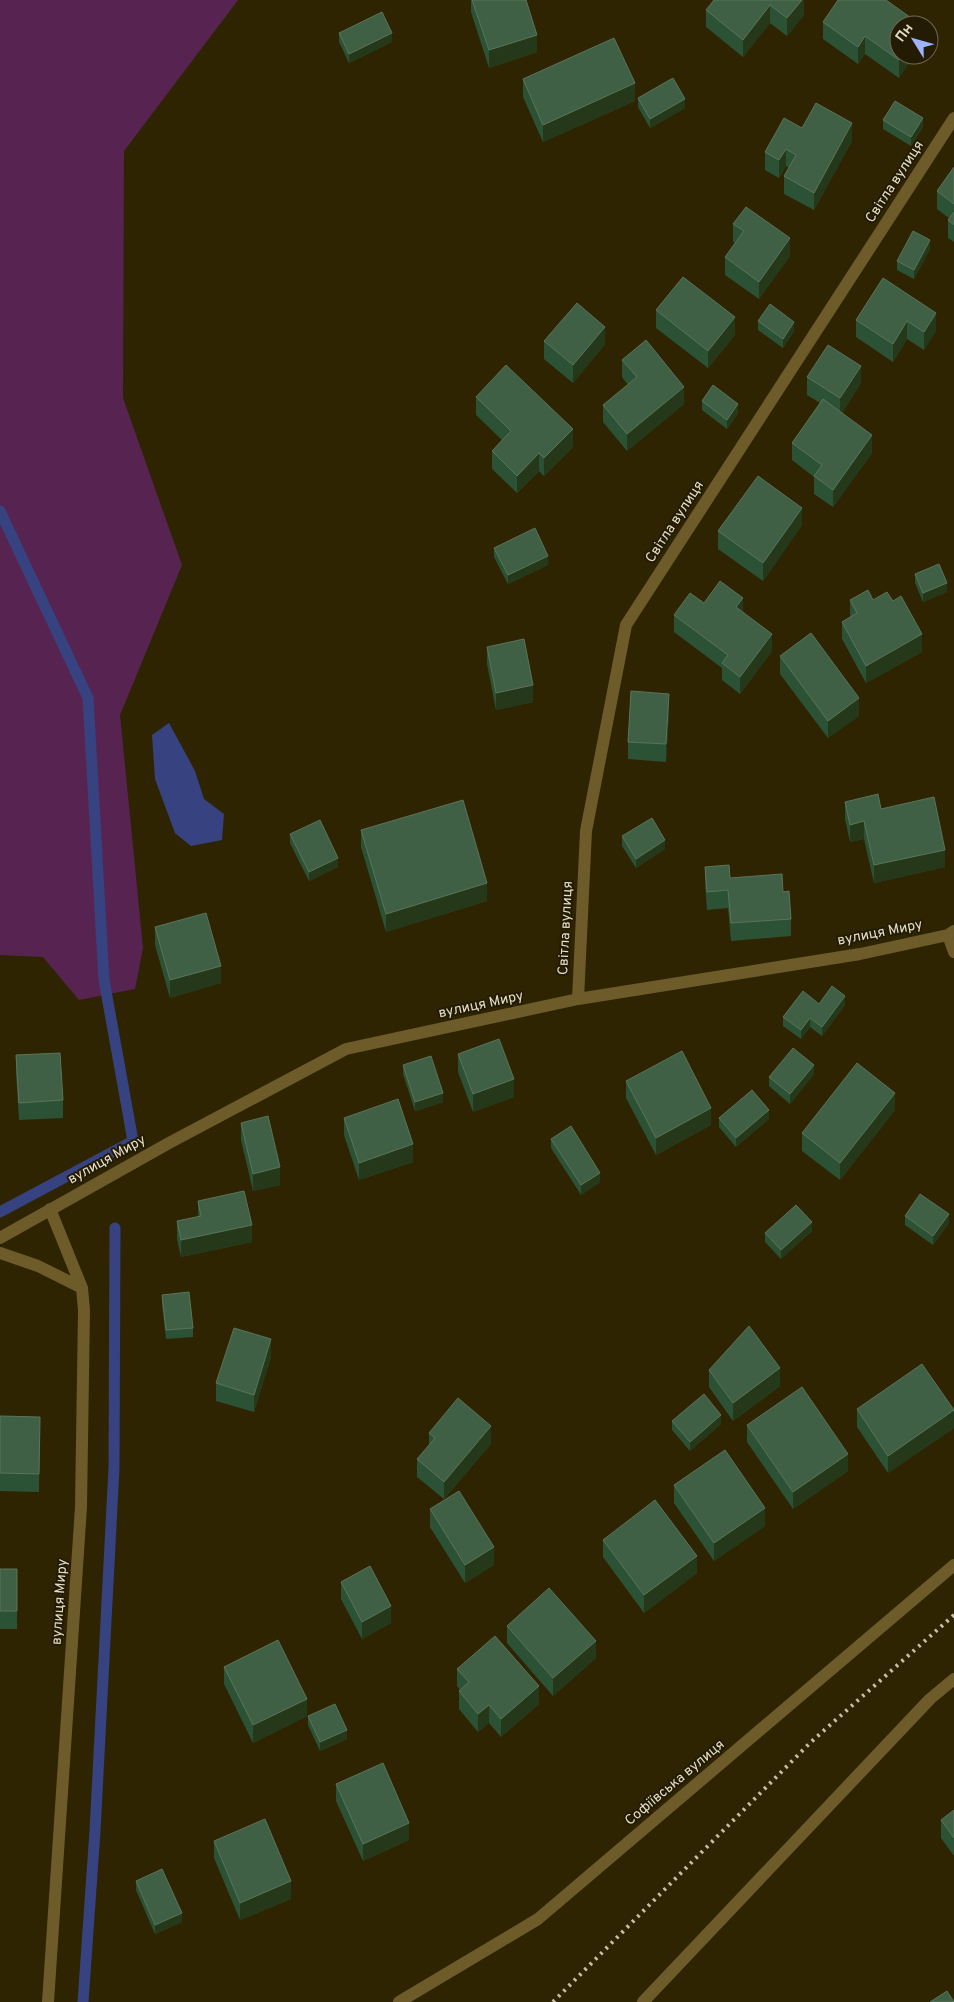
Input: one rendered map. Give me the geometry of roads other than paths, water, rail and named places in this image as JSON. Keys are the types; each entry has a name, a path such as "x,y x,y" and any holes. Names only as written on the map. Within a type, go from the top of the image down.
{"street":[{"name":"Світла вулиця","path":"578,1000 586,831 626,625 954,118"},
{"name":"вулиця Миру","path":"0,1238 169,1143 346,1049 578,1000 860,954 951,933"},
{"path":"951,933 954,952"},
{"name":"вулиця Миру","path":"48,2002 82,1507 84,1310 82,1288 50,1209"},
{"path":"0,1253 38,1266 82,1288"},
{"name":"Софіївська вулиця","path":"399,2002 538,1919 954,1566"},
{"path":"643,2002 924,1707 954,1679"}],"water":[{"path":"169,723 195,771 204,799 224,814 222,840 191,846 175,833 155,779 152,735"}],"waterway":[{"path":"0,511 88,698 104,980 133,1141 0,1212"},
{"path":"83,2002 95,1831 114,1468 115,1228"}],"railway":[{"path":"553,2002 811,1742 954,1615"}]}
